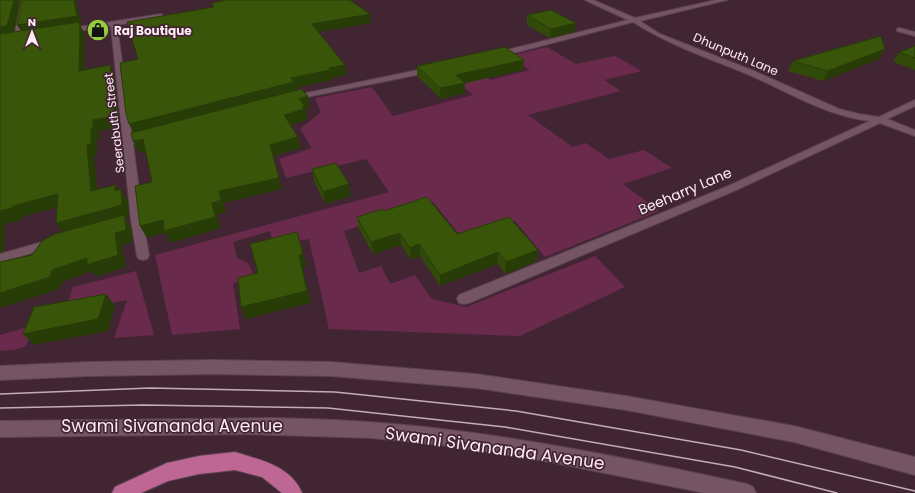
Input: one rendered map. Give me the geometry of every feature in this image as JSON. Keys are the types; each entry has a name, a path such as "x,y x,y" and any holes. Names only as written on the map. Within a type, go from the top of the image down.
{"main road":[{"path":"121,493 167,472 200,465 234,461 266,470 285,483 293,493"}],"street":[{"path":"24,0 14,39 24,37"},
{"name":"Dhunputh Lane","path":"588,0 634,20 658,35 751,73 836,111 859,117 878,119 915,133"},
{"path":"493,56 634,20 724,0"},
{"path":"62,31 165,15"},
{"name":"Seerabuth Street","path":"114,23 128,142 133,221 143,256"},
{"path":"899,30 915,34"},
{"path":"287,100 440,67"},
{"name":"Beeharry Lane","path":"464,299 730,189 915,102"},
{"path":"128,142 158,134"},
{"path":"0,258 61,241"},
{"path":"0,373 88,369 212,367 331,369 476,381 626,403 794,434 915,466"},
{"name":"Swami Sivananda Avenue","path":"0,429 90,426 298,425 396,432 474,441 612,464 747,493"}],"shaded area":[{"path":"547,47 576,64 615,56 642,71 604,80 621,91 528,115 573,147 586,143 609,159 644,150 672,168 623,184 659,211 545,257 515,221 462,238 433,202 344,231 359,273 381,266 390,284 415,275 432,299 466,307 595,256 625,287 520,336 329,329 309,239 273,246 270,231 233,242 237,258 248,263 255,278 233,283 240,329 172,335 155,255 389,192 366,159 286,178 279,159 312,148 300,129 321,112 315,98 372,87 393,116 473,95 443,70 470,64 490,80 530,70 509,56"},
{"path":"136,271 154,335 114,338 127,300 65,311 73,287"},
{"path":"34,325 26,346 18,349 0,351 0,335"}],"building":[{"path":"0,0 14,0 7,26 0,27"},
{"path":"22,0 74,0 77,16 17,25"},
{"path":"227,0 350,0 370,14 312,24 345,65 329,68 330,70 291,78 294,82 129,124 126,114 120,63 138,59 127,22 214,7 211,3"},
{"path":"551,10 576,23 551,29 527,15"},
{"path":"79,22 79,71 110,65 114,116 93,120 93,127 91,128 91,144 87,145 91,191 115,185 115,191 121,189 122,205 56,223 58,194 0,211 0,34"},
{"path":"881,36 885,49 828,71 793,61"},
{"path":"915,46 915,58 899,52"},
{"path":"505,47 524,60 456,75 465,83 440,88 417,66"},
{"path":"301,89 308,96 299,99 305,106 302,107 304,109 284,115 298,137 270,145 279,178 219,191 221,200 212,203 215,217 164,231 163,220 140,226 135,186 152,182 143,139 133,141 131,133"},
{"path":"336,163 349,184 323,192 312,169"},
{"path":"427,197 457,234 509,217 538,250 506,262 498,252 440,275 419,244 410,248 400,233 371,242 357,217 383,209 384,211"},
{"path":"124,215 126,230 115,233 118,255 87,265 87,258 52,270 50,277 0,293 0,262 32,255 42,241 55,234"},
{"path":"297,232 303,254 299,255 307,291 241,307 238,278 258,273 250,244"},
{"path":"106,294 98,319 23,334 34,307"}],"tram line":[{"path":"0,394 150,388 335,392 516,411 741,450 915,491"},
{"path":"0,408 143,405 328,408 505,427 735,467 837,493"}],"place":[{"name":"Raj Boutique","path":"98,30"}]}
